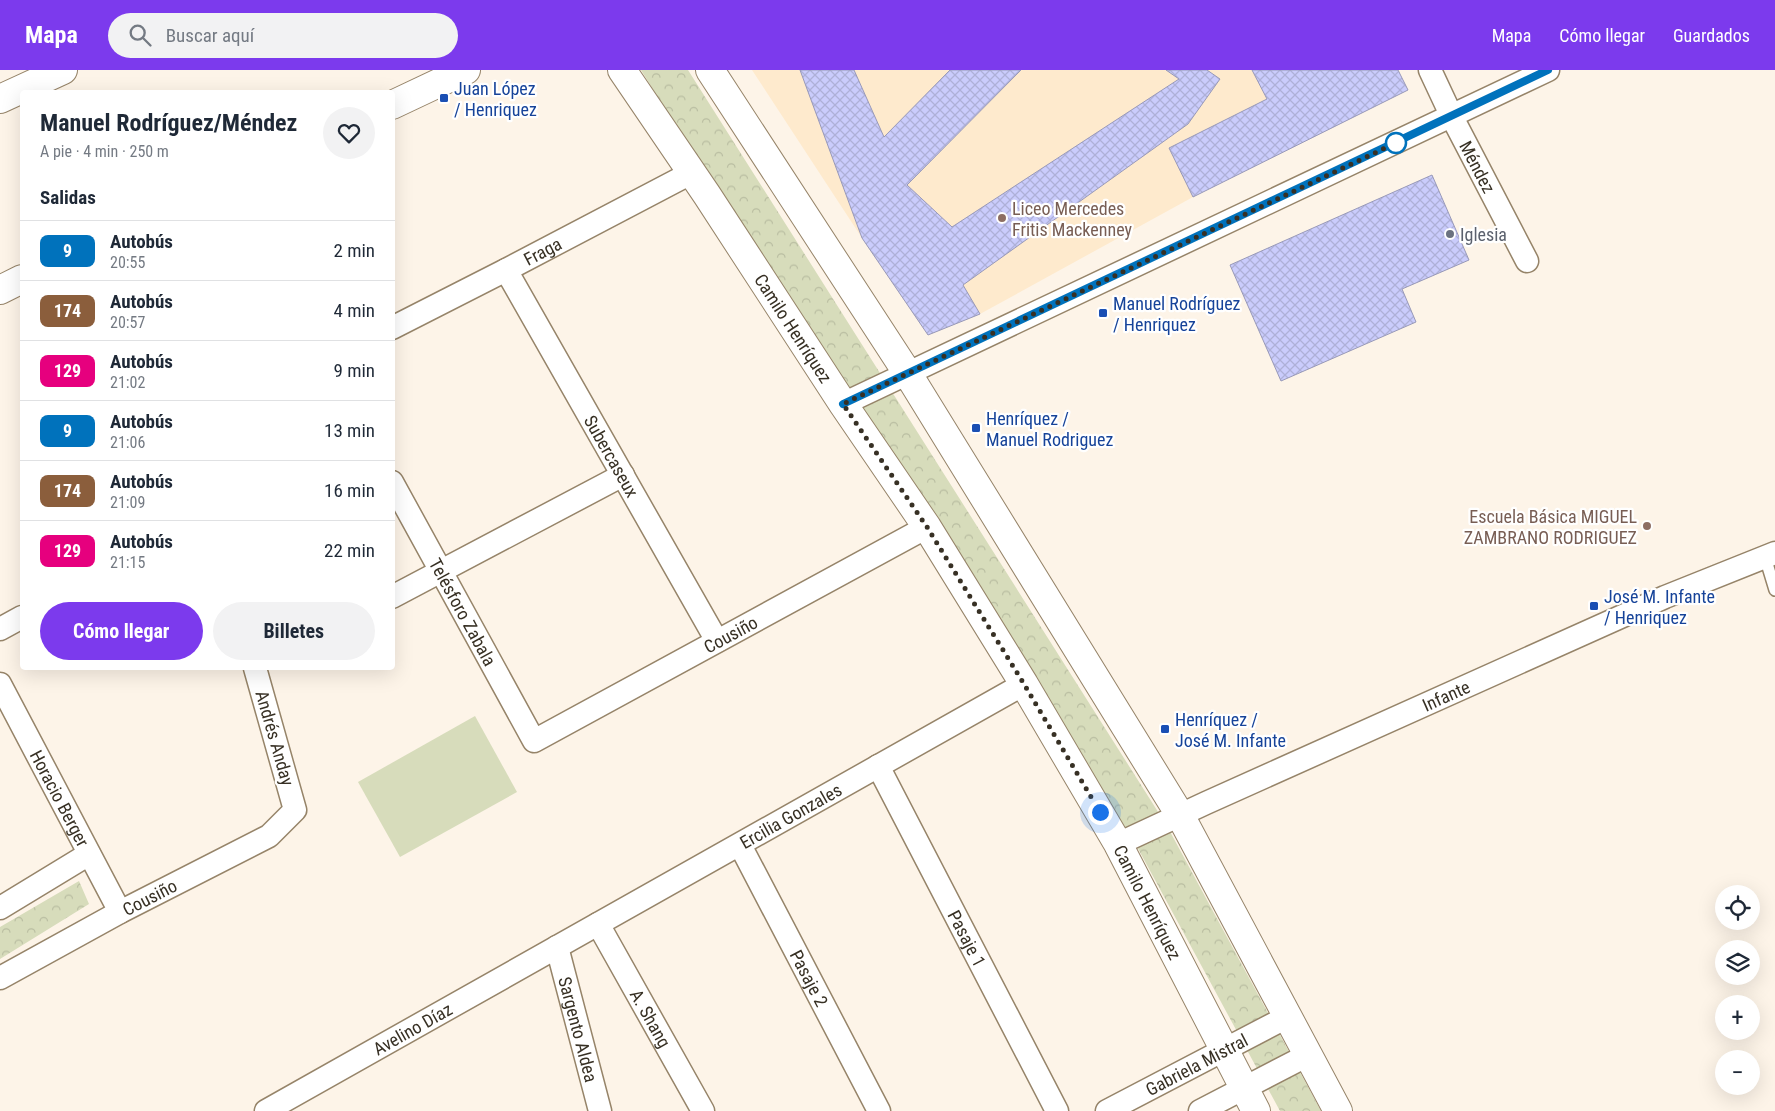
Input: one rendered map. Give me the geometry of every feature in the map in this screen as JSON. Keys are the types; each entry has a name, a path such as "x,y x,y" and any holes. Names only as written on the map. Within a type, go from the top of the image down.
{"main road":[{"path":"0,99 63,70"},
{"path":"395,104 466,70"},
{"name":"Camilo Henríquez","path":"622,70 707,195 843,404 927,527 1024,684 1118,844 1256,1111"},
{"path":"710,70 908,374 1180,815 1338,1111"},
{"path":"0,290 20,281"}],"street":[{"name":"Méndez","path":"1430,70 1452,117 1527,261"},
{"path":"843,404 1548,70"},
{"name":"Fraga","path":"395,326 691,173"},
{"name":"Subercaseux","path":"506,270 717,641"},
{"path":"395,595 623,475"},
{"name":"Telésforo Zabala","path":"395,487 534,741"},
{"name":"Cousiño","path":"534,741 927,527"},
{"name":"Infante","path":"1118,844 1666,597 1770,555"},
{"path":"0,630 20,618"},
{"name":"Andrés Anday","path":"258,670 295,810"},
{"name":"Horacio Berger","path":"0,684 120,912"},
{"name":"Ercilia Gonzales","path":"557,947 1024,684"},
{"name":"Pasaje 1","path":"878,766 1057,1111"},
{"name":"Cousiño","path":"0,978 120,912 269,836 295,810"},
{"name":"Pasaje 2","path":"740,845 880,1111"},
{"path":"0,908 89,854"},
{"name":"A. Shang","path":"598,924 703,1111"},
{"name":"Avelino Díaz","path":"275,1109 557,947"},
{"name":"Sargento Aldea","path":"557,947 600,1111"},
{"name":"Gabriela Mistral","path":"1108,1111 1287,1017"},
{"path":"1200,1111 1308,1055"}],"lane":[{"path":"1770,555 1775,590"}],"shaded area":[{"name":"Liceo Mercedes Fritis Mackenney","path":"752,70 1398,70 1408,90 1193,197 980,314 928,335"}],"green space":[{"path":"641,70 688,70 1167,826 1321,1111 1280,1111 1135,843 847,403"},
{"path":"475,716 517,792 400,857 358,782"},
{"path":"79,881 89,904 0,959 0,927"}],"building":[{"path":"800,70 854,70 884,137 950,70 1021,70 907,185 952,227 1179,79 1166,70 1207,70 1220,79 1188,124 963,285 980,314 928,335 862,238"},
{"path":"1252,70 1398,70 1408,90 1193,197 1169,148 1267,99"},
{"path":"1432,175 1469,260 1402,289 1416,322 1281,381 1230,265"}],"bus line":[{"name":"9","path":"843,404 1434,126 1548,70"}],"place":[{"name":"Juan López / Henriquez","path":"444,98"},
{"name":"Liceo Mercedes Fritis Mackenney","path":"1002,218"},
{"name":"Iglesia","path":"1450,234"},
{"name":"Manuel Rodríguez / Henriquez","path":"1103,313"},
{"name":"Henríquez / Manuel Rodriguez","path":"976,428"},
{"name":"Escuela Básica MIGUEL ZAMBRANO RODRIGUEZ","path":"1647,526"},
{"name":"José M. Infante / Henriquez","path":"1594,606"},
{"name":"Henríquez / José M. Infante","path":"1165,729"}],"route":[{"path":"1100,812 927,527 843,404 1398,142 1396,143"}]}
